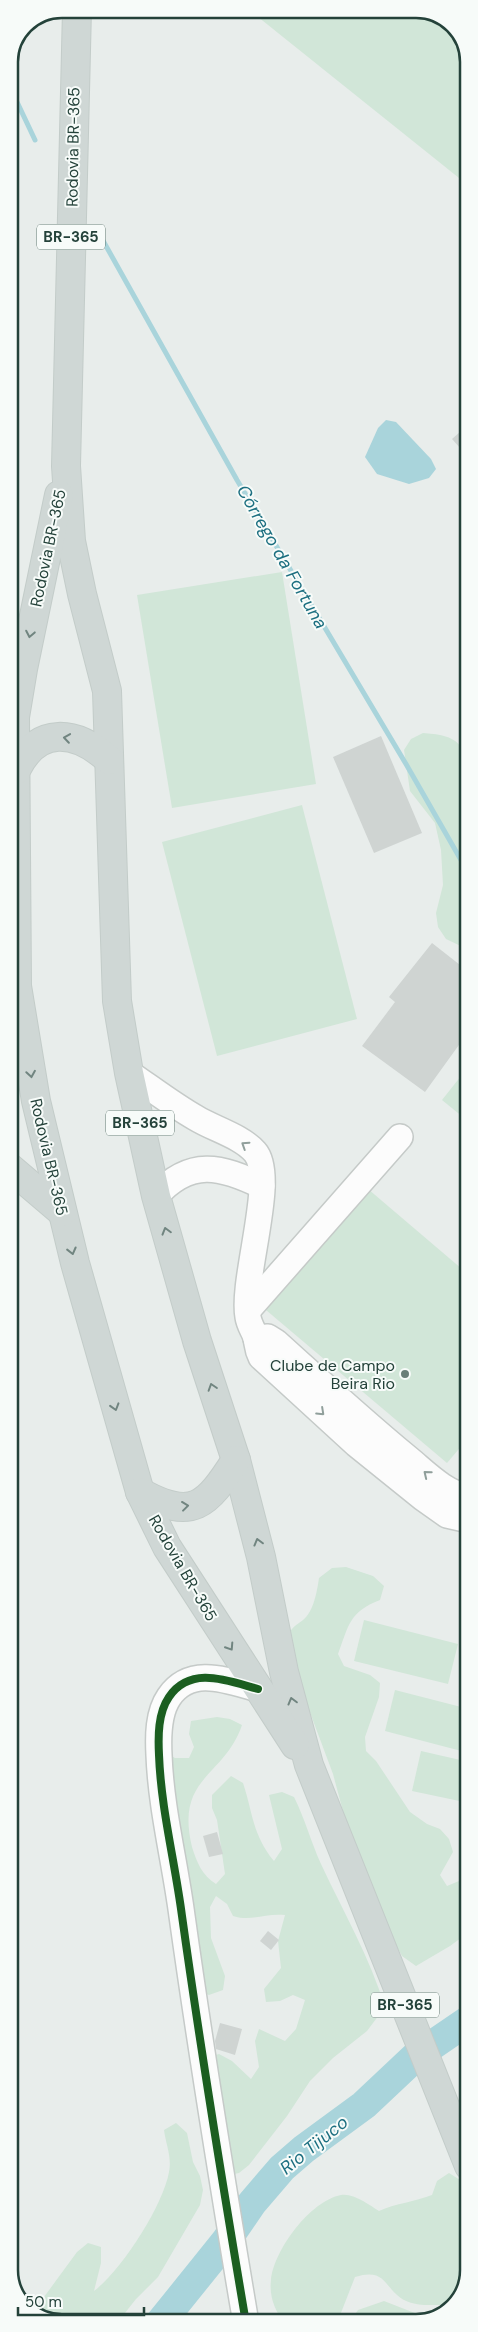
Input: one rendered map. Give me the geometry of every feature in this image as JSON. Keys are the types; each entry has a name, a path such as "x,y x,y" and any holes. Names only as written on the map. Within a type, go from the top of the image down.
{"main road":[{"name":"Rodovia BR-365","path":"77,18 66,466 71,541 82,594 107,691 118,1001 129,1073 156,1196 197,1341 236,1460 261,1557 284,1672 309,1765 460,2143"},
{"name":"Rodovia BR-365","path":"18,698 66,466"},
{"path":"18,766 24,755 33,746 54,737 63,736 84,742 109,760"},
{"name":"Rodovia BR-365","path":"18,1016 62,1212 140,1492 166,1547 309,1765"},
{"path":"18,1175 62,1212"},
{"path":"140,1492 167,1506 189,1507 211,1494 236,1460"}],"street":[{"path":"129,1073 194,1117 254,1151 261,1160 262,1186 248,1310 248,1317 256,1338 256,1346 261,1357 356,1444 447,1515 460,1518"},
{"path":"248,1310 400,1137"},
{"path":"156,1196 170,1181 193,1171 211,1168 229,1172 262,1186"},
{"path":"256,1338 268,1337 276,1342 367,1425 455,1494 460,1495"},
{"path":"244,2314 217,2150 174,1856 163,1804 158,1734 164,1705 177,1686 186,1681 198,1677 212,1678 258,1689"}],"green space":[{"path":"259,18 425,18 445,28 455,40 460,56 460,179"},
{"path":"282,572 316,784 172,808 137,595"},
{"path":"423,733 433,734 454,740 460,746 460,946 446,939 438,927 436,913 443,885 441,850 435,823 410,791 404,750 411,739"},
{"path":"302,805 357,1019 217,1056 162,842"},
{"path":"460,1077 460,1115 442,1100"},
{"name":"Clube de Campo Beira Rio","path":"368,1189 460,1267 460,1448 447,1463 266,1310"},
{"path":"346,1567 373,1576 384,1586 380,1600 362,1609 356,1615 348,1627 338,1654 344,1666 370,1675 380,1683 379,1697 365,1737 366,1751 376,1761 410,1812 427,1824 440,1829 449,1839 453,1852 440,1875 447,1886 460,1880 460,1939 416,1966 402,1956 388,1930 380,1905 347,1826 333,1774 305,1699 287,1637 292,1629 310,1611 319,1578 332,1568"},
{"path":"364,1620 458,1644 448,1684 354,1661"},
{"path":"395,1690 460,1707 460,1751 385,1731"},
{"path":"217,1717 230,1719 242,1725 234,1743 204,1779 190,1805 189,1824 192,1847 201,1868 207,1877 216,1884 225,1874 217,1820 212,1808 212,1795 231,1776 243,1783 257,1832 261,1842 274,1861 282,1849 269,1795 282,1792 294,1797 321,1864 372,1971 385,2007 367,2031 333,2058 310,2081 287,2116 249,2165 239,2173 224,2176 206,2058 219,2054 232,2061 251,2079 259,2067 255,2041 259,2029 285,2041 296,2029 305,2000 293,1995 280,2001 266,2002 264,1989 281,1968 278,1941 285,1915 240,1918 233,1916 227,1904 216,1896 210,1907 211,1938 225,1976 223,1990 209,1995 197,1990 163,1751 175,1758 189,1758 194,1747 189,1734 191,1721"},
{"path":"421,1751 460,1760 460,1801 412,1791"},
{"path":"176,2123 187,2133 193,2162 200,2176 203,2190 200,2205 158,2277 124,2314 59,2314 50,2313 37,2307 77,2252 88,2243 101,2247 101,2263 94,2291 105,2282 128,2254 150,2219 165,2186 170,2161 164,2130"},
{"path":"449,2173 460,2180 460,2279 453,2295 443,2305 422,2305 409,2302 397,2295 379,2277 365,2275 355,2277 341,2314 279,2314 273,2303 271,2292 274,2268 286,2242 296,2228 317,2207 329,2199 346,2195 356,2198 379,2211 432,2195 437,2181"},
{"path":"384,2301 417,2314 355,2314 358,2310"}],"water":[{"path":"386,420 396,422 431,459 436,469 429,478 409,484 377,474 365,457 378,428"}],"building":[{"path":"460,432 460,448 452,439"},
{"path":"381,736 422,833 374,853 333,757"},
{"path":"432,943 460,965 460,1043 425,1092 362,1046 395,1002 389,997"},
{"path":"217,1832 223,1854 209,1857 203,1836"},
{"path":"268,1931 279,1940 271,1950 260,1941"},
{"path":"220,2023 242,2029 235,2055 216,2049 215,2041"}],"waterway":[{"name":"Córrego da Fortuna","path":"18,104 35,140"},
{"name":"Córrego da Fortuna","path":"101,237 237,480 460,858"},
{"name":"Rio Tijuco","path":"167,2314 226,2241 252,2203 282,2168 304,2149 364,2105 415,2057 460,2026"}],"cycle path":[{"path":"244,2314 165,1815 160,1775 159,1740 161,1717 165,1703 178,1687 188,1681 199,1678 211,1678 235,1682 258,1689"}],"place":[{"name":"Clube de Campo Beira Rio","path":"405,1374"}]}
